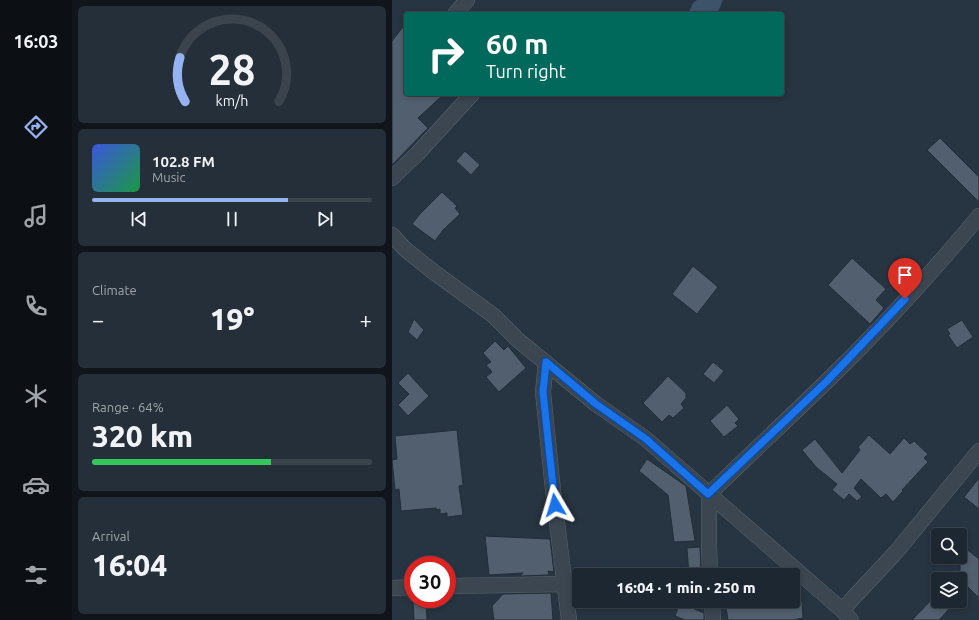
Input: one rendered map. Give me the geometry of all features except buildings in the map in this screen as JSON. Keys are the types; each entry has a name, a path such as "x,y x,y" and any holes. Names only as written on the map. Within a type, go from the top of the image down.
{"street":[{"path":"456,12 467,0"},
{"path":"392,178 418,153 470,96"},
{"path":"710,568 708,494 866,342 954,246 979,216"},
{"path":"392,235 405,249 431,270 494,316 518,340 596,404 646,439 846,615 979,451"},
{"path":"546,362 543,392 568,620"},
{"path":"456,586 565,584"},
{"path":"392,588 404,587"},
{"path":"712,608 713,620"}],"water":[{"path":"697,0 723,0 718,12 689,12 693,3"}],"route":[{"path":"555,505 543,392 546,362 596,404 646,439 708,494 826,382 866,342 905,299"}]}
